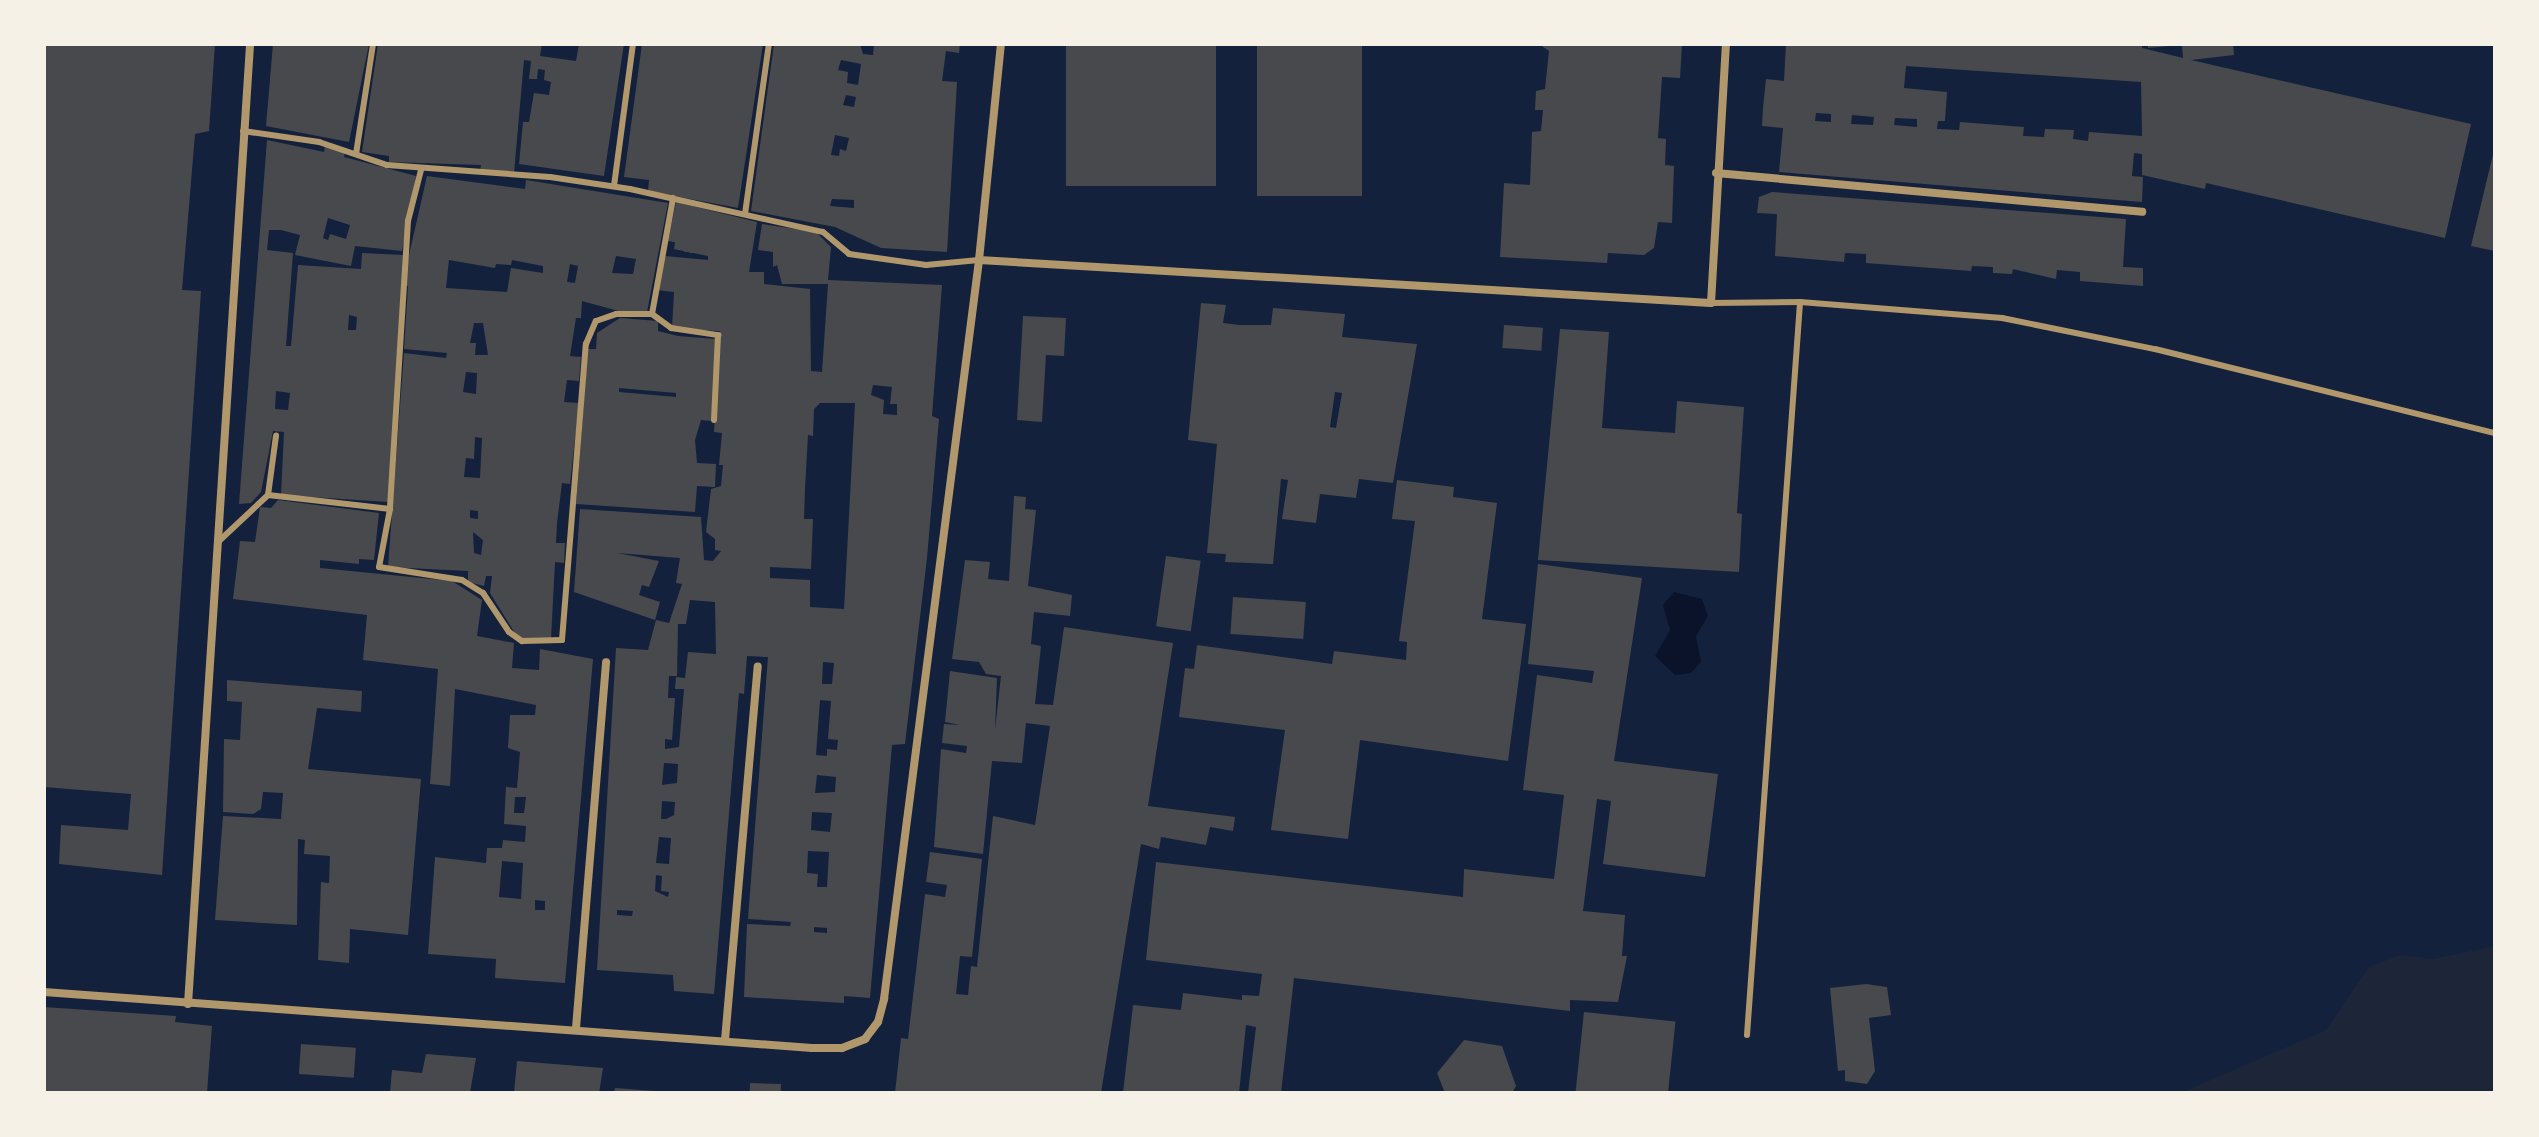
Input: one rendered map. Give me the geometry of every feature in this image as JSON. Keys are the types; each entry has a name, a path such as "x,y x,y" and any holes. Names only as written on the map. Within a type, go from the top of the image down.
{"street":[{"path":"188,1004 215,544 250,44"},
{"path":"44,992 842,1048 865,1039 878,1022 884,999 979,260 1001,44"},
{"path":"979,260 1711,303 1716,173 1726,44"},
{"path":"1716,173 2142,212"},
{"path":"576,1028 606,662"},
{"path":"725,1040 758,666"}],"lane":[{"path":"356,154 373,44"},
{"path":"614,186 633,44"},
{"path":"745,214 769,44"},
{"path":"243,131 286,135 421,170 550,177 614,186 823,232 849,254 926,265 979,260"},
{"path":"421,170 408,221 390,509 379,567 462,580 491,601 514,636 522,641 562,640 590,328 616,314 652,314 671,328 718,335 714,420"},
{"path":"652,314 673,198"},
{"path":"1711,303 1800,302 2002,318 2155,349 2495,433"},
{"path":"1747,1035 1800,302"},
{"path":"215,544 268,495 276,436"},
{"path":"268,495 390,509"}],"shaded area":[{"path":"1674,592 1702,599 1708,616 1696,636 1701,662 1691,673 1675,675 1655,656 1670,630 1663,605"},
{"path":"2495,946 2495,1093 2181,1093 2326,1030 2369,967 2400,955 2433,959"}],"building":[{"path":"44,44 215,44 209,131 195,134 182,290 201,291 162,875 59,864 61,825 128,830 131,794 44,787"},
{"path":"273,44 369,44 349,142 266,126"},
{"path":"378,44 542,44 540,56 576,61 579,44 624,44 604,176 519,164 523,122 529,122 534,93 549,95 551,82 544,80 545,70 538,69 537,79 529,79 531,61 524,60 514,173 480,171 481,165 389,162 389,156 362,152"},
{"path":"642,44 763,44 738,208 648,191 649,180 624,177"},
{"path":"774,44 860,44 863,54 873,55 874,44 960,44 959,53 946,51 942,81 957,82 947,252 881,248 835,227 751,211","holes":["841,60 861,64 858,85 847,83 848,72 838,70","846,95 856,97 854,107 843,105","835,135 849,138 846,151 840,149 839,156 831,155","832,199 854,200 854,208 830,206"]},
{"path":"1066,44 1216,44 1216,186 1066,186"},
{"path":"1257,44 1362,44 1362,196 1257,196"},
{"path":"1539,44 1682,44 1680,78 1662,77 1658,138 1666,139 1665,165 1674,166 1672,223 1658,222 1654,248 1644,255 1608,253 1607,263 1500,257 1504,183 1530,185 1532,132 1541,131 1543,110 1535,110 1536,91 1545,89 1549,51"},
{"path":"1786,44 2142,44 2142,48 2183,58 2182,44 2233,44 2234,55 2191,60 2471,124 2445,238 2206,183 2205,189 2142,175 2142,154 2134,153 2132,176 2143,177 2142,202 1779,172 1783,128 1762,126 1766,79 1784,81","holes":["1906,66 2141,82 2142,136 2089,132 2088,141 2073,139 2074,130 2045,129 2044,137 2023,136 2024,127 1960,122 1959,130 1937,129 1938,121 1945,121 1947,92 1904,88","1816,113 1831,114 1831,122 1815,121","1852,115 1874,117 1873,125 1851,124","1895,118 1917,119 1917,127 1894,125"]},
{"path":"2148,44 2170,44 2170,46 2148,48"},
{"path":"267,140 324,152 325,146 345,151 344,157 416,176 402,251 355,246 351,266 295,255 300,235 281,230 269,230 267,250 293,253 286,346 291,346 298,265 361,269 362,253 404,255 388,502 281,495 284,432 273,431 261,492 251,503 239,504","holes":["328,218 350,225 346,239 330,234 328,240 323,238","349,315 357,317 356,330 348,330","276,391 290,393 288,410 275,409"]},
{"path":"2495,146 2495,251 2471,246"},
{"path":"427,176 525,189 526,180 668,203 647,312 626,313 582,301 581,318 576,318 570,356 581,357 579,381 567,380 564,402 579,403 570,484 562,483 557,523 556,543 565,543 564,563 555,562 551,639 518,638 490,593 492,576 486,576 484,586 468,582 468,571 388,567 404,353 446,358 447,353 404,349 408,286 402,286","holes":["616,256 636,259 633,274 612,273","449,260 495,268 496,264 511,265 512,260 543,266 543,273 511,268 507,292 446,288","570,264 578,266 575,283 567,282","474,323 483,323 488,355 475,355 476,343 470,343","466,372 477,373 476,394 463,392","475,437 482,438 480,478 464,477 466,458 474,459","470,510 478,511 478,519 470,518","473,532 483,540 481,555 474,553"]},
{"path":"1772,192 2126,219 2123,267 2143,268 2143,286 2080,281 2080,272 2057,270 2056,279 2013,269 2012,274 1993,273 1993,267 1972,266 1971,271 1866,263 1866,254 1845,253 1844,262 1775,256 1777,214 1757,213 1759,197"},
{"path":"676,202 757,222 749,272 764,272 764,284 810,289 811,371 822,372 828,284 782,284 777,265 773,267 773,252 758,250 762,224 816,232 831,247 828,280 942,285 932,416 939,419 927,558 905,744 892,745 870,998 844,996 844,1003 744,997 747,924 790,926 791,922 748,919 768,657 747,656 744,694 739,693 714,994 674,991 673,975 597,970 616,648 648,650 656,620 669,623 682,584 676,583 680,558 617,553 659,561 649,587 642,585 639,595 660,602 655,620 574,592 580,509 701,517 704,560 713,561 721,551 715,550 715,539 706,532 711,489 721,486 723,465 719,465 722,433 714,432 720,331 672,328 674,292 657,290 665,256 708,260 708,256 674,249 675,242 668,241","holes":["873,385 892,387 890,404 897,404 897,415 883,414 884,400 871,395","820,403 855,403 844,609 810,607 810,580 770,578 770,567 811,569 813,519 804,519 808,435 813,436 814,409","690,600 715,602 716,654 688,652 685,678 676,677 675,689 684,689 679,747 665,749 665,739 672,740 675,698 668,698 669,676 677,676 678,624 686,624","823,662 834,663 832,684 822,684","820,700 831,701 828,739 838,740 837,750 827,749 827,756 816,755","664,763 678,764 677,783 662,785","817,775 836,777 835,792 815,793","662,801 675,802 674,815 661,819","812,812 832,813 830,832 811,830","659,837 671,838 669,864 656,863","808,851 829,852 827,887 817,887 818,874 807,873","656,875 662,876 661,891 669,892 668,897 655,891","617,910 633,911 632,916 617,915","814,927 827,928 827,933 814,932"]},
{"path":"1201,303 1226,305 1223,323 1239,325 1271,325 1273,308 1345,314 1342,337 1417,344 1393,483 1359,479 1356,498 1320,494 1316,523 1282,519 1288,480 1281,479 1273,564 1225,562 1226,554 1207,553 1217,444 1188,440","holes":["1335,392 1342,393 1336,428 1330,427"]},
{"path":"1023,316 1066,318 1064,356 1046,355 1042,422 1017,420"},
{"path":"620,318 658,321 658,331 678,336 716,339 712,421 701,420 695,440 697,463 716,464 715,487 697,486 695,512 576,504 588,349 596,349 597,333","holes":["619,388 676,393 676,397 619,392"]},
{"path":"1504,325 1543,328 1541,351 1502,348"},
{"path":"1560,329 1609,332 1602,428 1675,433 1677,401 1744,407 1737,513 1742,514 1739,572 1538,560"},
{"path":"1397,480 1454,487 1453,497 1497,503 1482,619 1526,624 1508,761 1360,740 1348,839 1271,830 1285,730 1179,717 1185,668 1194,669 1197,645 1332,664 1334,651 1406,660 1407,642 1399,641 1415,521 1392,519"},
{"path":"1014,496 1026,497 1025,509 1036,510 1028,586 1072,595 1070,616 1034,612 1031,644 1041,646 1035,704 1053,705 1064,627 1173,643 1148,806 1235,817 1233,831 1210,827 1206,845 1161,837 1159,849 1141,844 1101,1093 895,1093 901,1038 908,1039 925,894 945,897 947,885 926,882 930,852 982,859 972,957 960,956 956,994 968,995 971,966 977,967 993,816 1035,825 1050,726 1026,723 1022,763 992,761 983,854 934,847 941,749 966,753 967,746 942,743 944,724 960,725 945,722 950,671 997,678 995,730 1001,676 986,674 979,662 952,659 965,560 990,562 988,579 1009,581"},
{"path":"278,500 379,513 374,560 359,559 359,564 320,560 320,568 452,581 482,600 477,636 514,643 512,668 539,670 540,649 593,659 565,983 495,978 496,959 428,954 435,857 486,863 487,848 502,848 503,840 525,842 526,826 504,824 506,787 517,788 520,752 508,748 510,715 535,715 536,705 455,689 450,786 430,784 438,669 363,660 367,615 233,599 240,541 255,542 260,507 271,508","holes":["515,797 526,797 524,813 514,813","502,861 523,863 521,899 499,897","535,900 545,901 545,910 535,910"]},
{"path":"1166,556 1201,561 1191,631 1156,626"},
{"path":"1538,564 1642,578 1614,761 1718,774 1705,877 1603,864 1611,801 1597,799 1583,911 1625,915 1622,956 1627,956 1618,1002 1570,1000 1570,1011 1294,978 1281,1093 1248,1093 1256,1027 1246,1025 1239,1093 1123,1093 1133,1005 1181,1010 1183,993 1242,1000 1242,995 1259,996 1262,974 1146,960 1156,862 1463,897 1464,869 1554,879 1564,795 1523,790 1537,675 1592,683 1594,671 1528,664"},
{"path":"1233,597 1306,602 1303,639 1230,634"},
{"path":"227,680 362,691 361,712 317,708 308,769 421,779 408,935 350,929 349,963 318,960 321,882 329,883 330,856 304,854 305,840 298,839 297,925 215,920 223,816 281,819 283,793 263,792 261,809 253,814 223,812 224,739 240,740 242,702 227,701"},
{"path":"1866,984 1887,987 1891,1015 1869,1018 1875,1071 1867,1084 1845,1081 1845,1070 1838,1071 1830,988"},
{"path":"44,1007 176,1016 175,1022 212,1026 207,1093 44,1093"},
{"path":"1584,1012 1675,1022 1668,1093 1576,1093"},
{"path":"1464,1040 1502,1046 1516,1086 1512,1093 1445,1093 1437,1073"},
{"path":"301,1044 356,1048 354,1078 299,1074"},
{"path":"426,1054 476,1058 470,1093 390,1093 392,1070 422,1073"},
{"path":"517,1061 603,1068 599,1093 514,1093"},
{"path":"750,1083 781,1084 781,1093 750,1093"},
{"path":"615,1088 654,1091 654,1093 614,1093"}]}
